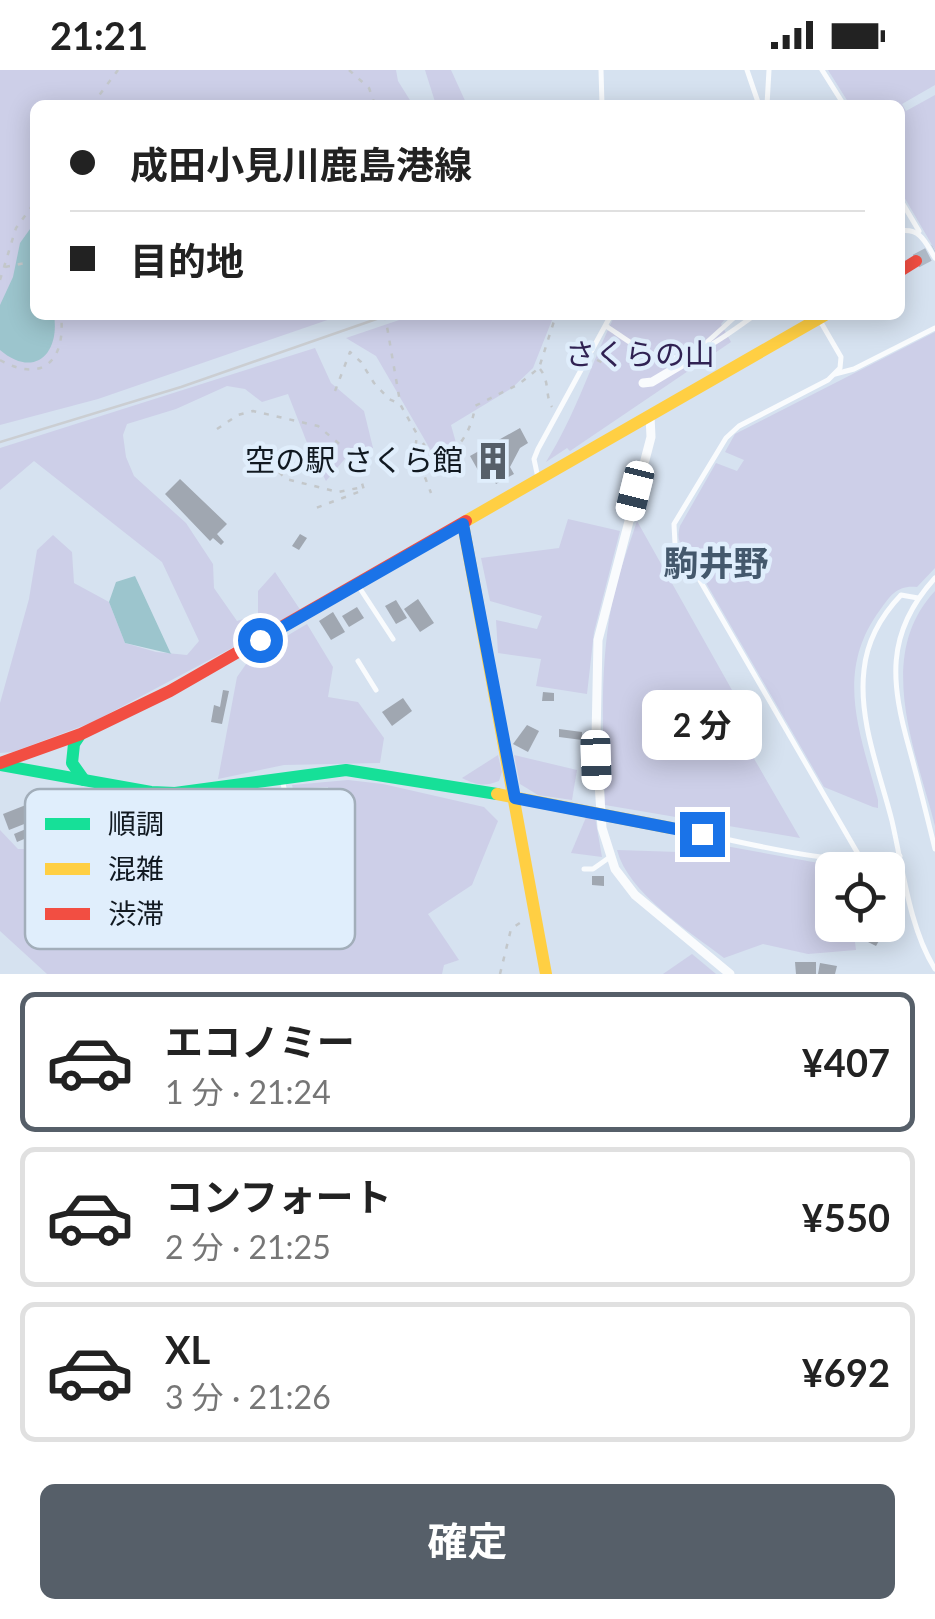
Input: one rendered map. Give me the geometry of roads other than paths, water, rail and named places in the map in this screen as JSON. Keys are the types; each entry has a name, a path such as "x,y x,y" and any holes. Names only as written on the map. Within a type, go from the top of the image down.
{"street":[{"path":"905,268 916,262"},
{"path":"0,764 81,734 170,691 816,320"},
{"path":"643,383 652,382 684,363"},
{"path":"650,416 651,438 598,640 596,738 600,812 610,858 635,895 730,974"},
{"path":"463,524 546,974"},
{"path":"81,734 74,744 72,762 84,780"},
{"path":"0,764 147,789"},
{"path":"204,789 346,770 447,784 671,828"}],"lane":[{"path":"600,70 602,100"},
{"path":"747,70 757,100"},
{"path":"767,100 770,70"},
{"path":"822,70 841,100"},
{"path":"905,208 935,258"},
{"path":"905,231 920,234"},
{"path":"539,480 534,459 538,449 609,320"},
{"path":"704,346 732,320"},
{"path":"606,326 644,350 666,358 686,356 747,320"},
{"path":"820,320 841,362 835,374"},
{"path":"858,852 675,544 672,530 732,431 835,374 854,370 935,328"},
{"path":"935,578 918,598 896,653 895,695 935,849"},
{"path":"358,584 393,639"},
{"path":"899,852 869,733 864,671 869,645 890,606 901,595 918,598"},
{"path":"358,661 376,690"},
{"path":"282,778 284,789"},
{"path":"671,828 815,854"},
{"path":"584,869 593,869 610,858"},
{"path":"905,876 923,947 935,969"}],"tunnel":[{"path":"916,261 935,251"}],"railway":[{"path":"0,442 181,387 374,320"}],"place":[{"name":"空の駅 さくら館","path":"493,461"}],"district":[{"name":"駒井野","path":"716,564"}],"park label":[{"name":"さくらの山","path":"640,355"}]}
